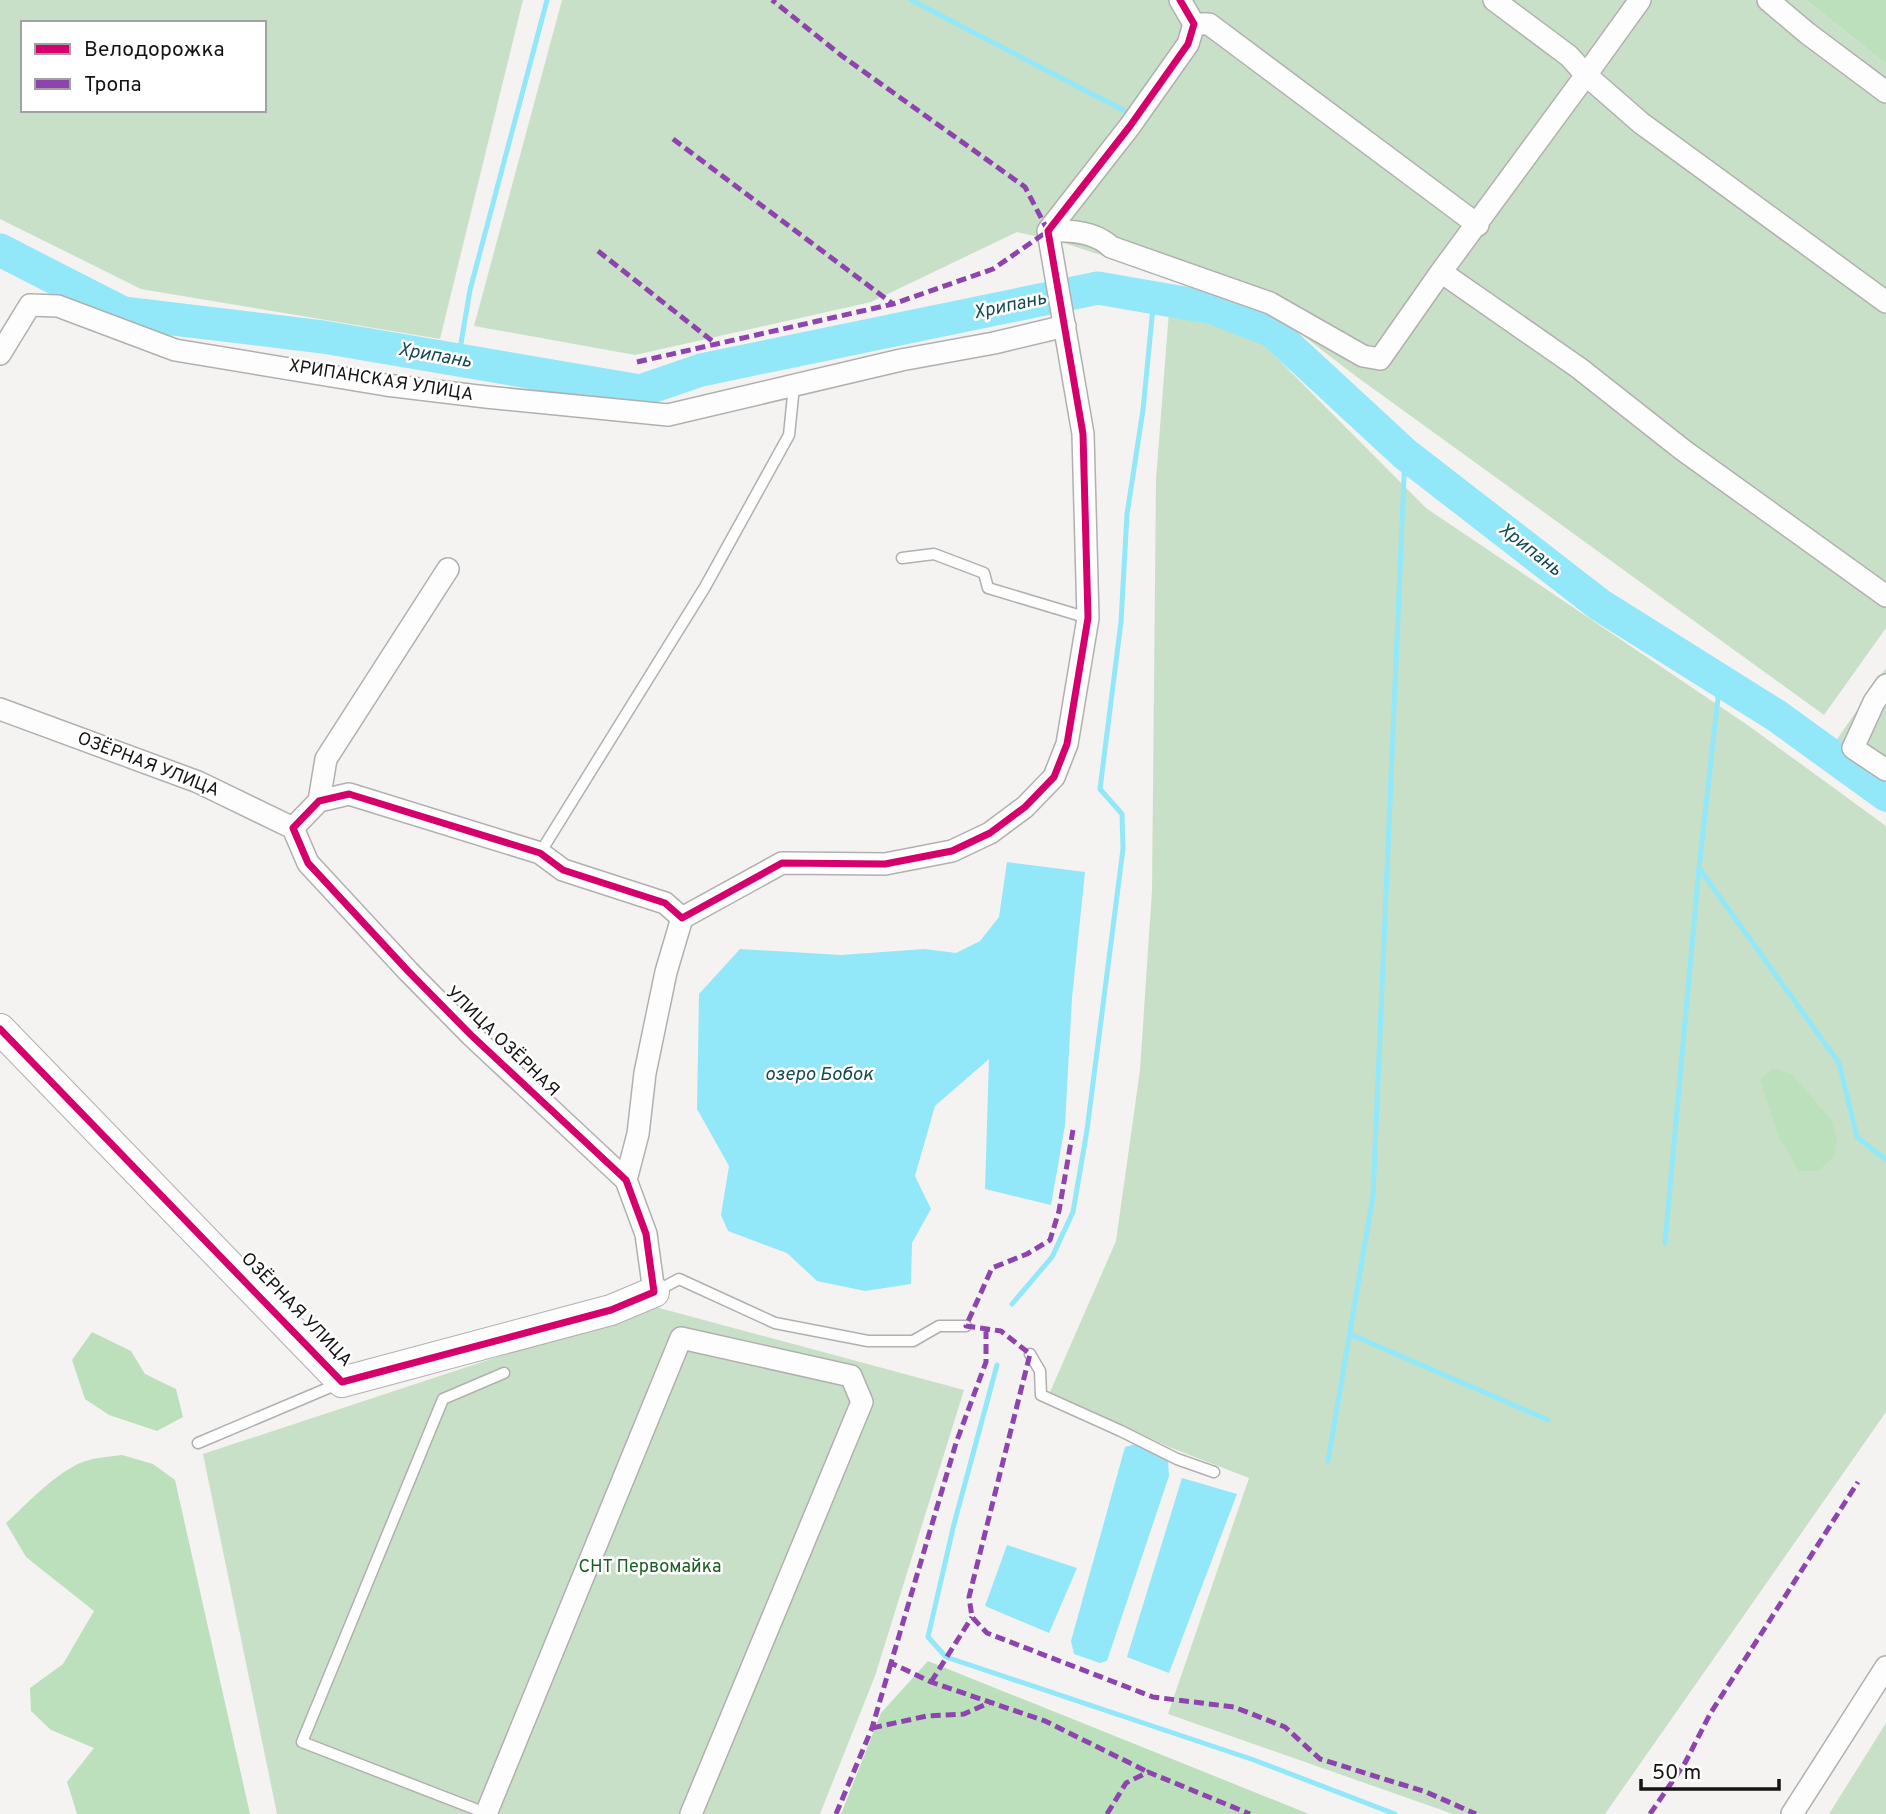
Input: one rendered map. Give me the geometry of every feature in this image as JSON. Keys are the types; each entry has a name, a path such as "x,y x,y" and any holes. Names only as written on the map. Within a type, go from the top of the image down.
{"street":[{"path":"626,1180 638,1134 645,1073 666,972 682,918 782,863 885,864 952,851 990,833 1025,807 1054,777 1067,744 1088,618 1083,434 1048,231 1130,126 1188,44 1194,24 1180,0"},
{"path":"1494,0 1569,56 1586,75 1641,123 1886,302"},
{"path":"1048,231 1069,230 1105,241 1111,247 1270,303 1363,356 1380,359 1640,0"},
{"path":"1768,0 1886,92"},
{"path":"1194,24 1209,24 1478,225"},
{"path":"1441,272 1578,369 1683,450 1886,596"},
{"name":"ХРИПАНСКАЯ УЛИЦА","path":"0,354 30,304 58,306 175,350 486,397 668,415 794,386"},
{"path":"794,386 901,360 994,343 1063,317"},
{"path":"319,801 326,760 448,569"},
{"path":"1886,685 1874,702 1853,748 1886,770"},
{"name":"ОЗЁРНАЯ УЛИЦА","path":"0,709 198,782 293,828"},
{"path":"293,828 319,801 349,794 540,853 563,870 665,903 682,918"},
{"name":"УЛИЦА ОЗЁРНАЯ","path":"293,828 308,863 408,971 471,1035 626,1180 646,1234 654,1292"},
{"name":"ОЗЁРНАЯ УЛИЦА","path":"0,1028 342,1382 611,1310 654,1292"},
{"path":"487,1814 681,1339 851,1376 862,1402 691,1814"},
{"path":"1792,1814 1886,1668"}],"lane":[{"path":"540,853 705,587 789,435 794,386"},
{"path":"902,558 934,554 984,573 988,588 1088,618"},
{"path":"654,1292 680,1279 775,1323 868,1341 913,1341 939,1326 966,1326"},
{"path":"1030,1354 1040,1371 1041,1395 1177,1459 1214,1472"},
{"path":"487,1814 302,1742 443,1399 504,1373"},
{"path":"198,1443 342,1382"}],"green space":[{"path":"0,0 523,0 440,339 141,289 0,219"},
{"path":"562,0 1806,0 1886,64 1886,628 1824,715 1357,377 1271,311 1064,243 1017,232 871,302 635,355 474,326"},
{"path":"1806,0 1886,0 1886,64"},
{"path":"1169,311 1253,334 1426,508 1749,726 1886,826 1886,1412 1605,1814 1453,1814 1168,1714 1249,1478 1169,1447 1050,1392 1116,1241 1140,1070 1152,890 1156,479"},
{"path":"1886,668 1886,813 1820,764"},
{"path":"1773,1068 1792,1074 1832,1121 1837,1140 1833,1158 1818,1171 1799,1171 1778,1136 1760,1080"},
{"name":"СНТ Первомайка","path":"652,1306 964,1390 875,1676 820,1814 277,1814 203,1454"},
{"path":"92,1332 131,1351 145,1374 176,1389 183,1417 157,1431 109,1415 85,1399 72,1360"},
{"path":"122,1455 153,1464 175,1480 250,1814 77,1814 67,1782 94,1748 51,1730 31,1711 30,1688 63,1664 94,1611 26,1557 6,1523 47,1485 79,1463"},
{"path":"928,1661 1309,1814 841,1814 881,1713"},
{"path":"1886,1723 1886,1814 1829,1814"}],"water":[{"name":"озеро Бобок","path":"1007,862 1085,872 1072,998 1065,1125 1051,1205 985,1189 989,1059 935,1106 915,1176 931,1209 912,1243 911,1284 865,1291 817,1281 787,1253 728,1231 721,1215 729,1166 697,1109 699,994 740,949 841,955 925,949 956,953 980,941 999,917"},
{"path":"1135,1444 1168,1460 1169,1476 1107,1661 1100,1663 1074,1654 1071,1641 1125,1447"},
{"path":"1182,1478 1237,1494 1169,1673 1127,1657"},
{"path":"1007,1545 1077,1568 1049,1633 985,1606"}],"waterway":[{"path":"458,361 470,290 547,0"},
{"path":"911,0 1125,111"},
{"name":"Хрипань","path":"0,250 123,313 323,337 640,391 701,370 1098,288 1213,308 1272,331 1405,454 1600,605 1777,716 1886,795"},
{"path":"1012,1304 1052,1257 1073,1212 1087,1130 1123,849 1122,814 1100,789 1121,622 1127,514 1143,410 1154,297"},
{"path":"1328,1461 1373,1196 1405,454"},
{"path":"1665,1243 1699,868 1720,680"},
{"path":"1699,868 1839,1063 1857,1137 1886,1160"},
{"path":"1350,1334 1548,1420"},
{"path":"997,1365 954,1524 928,1637 946,1657 1254,1760 1395,1814"}],"marked path":[{"path":"637,362 893,304 993,269 1048,231 1025,187 842,56 772,0"},
{"path":"673,139 893,304"},
{"path":"598,251 716,344"},
{"path":"1073,1130 1059,1211 1050,1240 1027,1254 992,1268 966,1326 1001,1331 1030,1354 969,1597 972,1617 987,1633 1153,1697 1234,1707 1285,1727 1320,1759 1426,1792 1476,1814"},
{"path":"986,1329 986,1362 956,1443 891,1663 931,1682 1045,1721 1148,1772"},
{"path":"1650,1814 1685,1763 1710,1714 1858,1482"},
{"path":"931,1682 972,1617"},
{"path":"836,1814 872,1728 891,1663"},
{"path":"872,1728 927,1716 964,1714 991,1702"},
{"path":"1107,1814 1126,1783 1148,1772 1250,1814"}],"cycle path":[{"path":"0,1029 342,1382 611,1310 654,1292 646,1234 626,1180 471,1035 408,971 308,863 293,828 319,801 349,794 540,853 563,870 665,903 682,918 782,863 885,864 952,851 990,833 1025,807 1054,777 1067,744 1088,618 1083,434 1048,231 1130,126 1188,44 1194,24 1180,0"}]}
